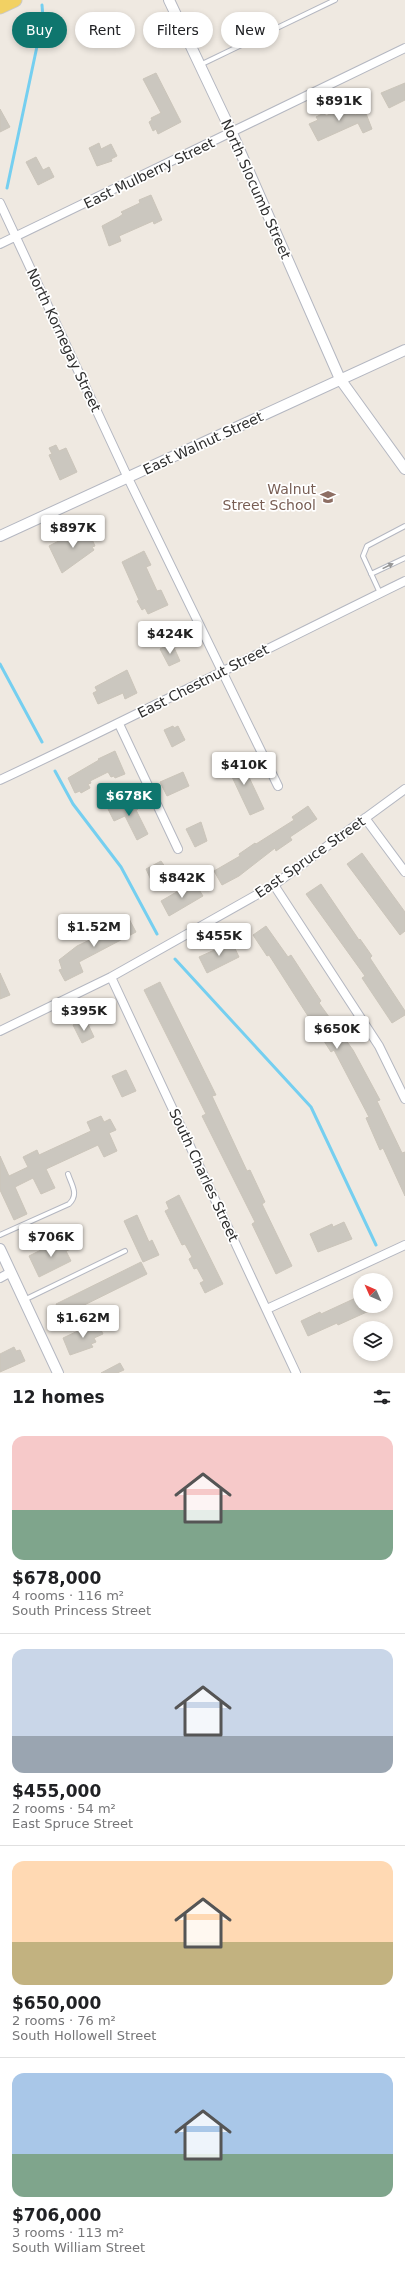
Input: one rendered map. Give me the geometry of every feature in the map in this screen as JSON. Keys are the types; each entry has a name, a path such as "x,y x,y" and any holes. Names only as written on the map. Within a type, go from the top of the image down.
{"main road":[{"path":"0,7 15,0"}],"street":[{"name":"North Slocumb Street","path":"169,0 232,133 340,379 405,469"},
{"name":"East Mulberry Street","path":"0,244 405,48"},
{"name":"North Kornegay Street","path":"0,203 128,478 223,670 278,786"},
{"name":"East Walnut Street","path":"0,536 405,350"},
{"name":"East Chestnut Street","path":"0,780 118,724 223,670 405,581"},
{"path":"118,724 178,849"},
{"name":"East Spruce Street","path":"0,1030 111,977 274,885 405,789"},
{"path":"365,818 405,872"},
{"path":"274,885 379,1046 405,1099"},
{"name":"South Charles Street","path":"111,977 296,1373"},
{"path":"267,1309 405,1245"},
{"path":"0,1249 58,1373"},
{"path":"0,1278 11,1272"}],"lane":[{"path":"200,65 335,0"},
{"path":"380,593 363,556 367,546 405,526"},
{"path":"371,574 405,558"},
{"path":"0,1235 69,1204 74,1199 75,1193 68,1174"},
{"path":"24,1300 125,1251"}],"building":[{"path":"156,73 181,122 158,134 156,129 153,131 149,122 152,120 151,118 161,113 143,79"},
{"path":"405,83 405,100 389,108 381,93"},
{"path":"349,102 355,115 365,111 372,129 363,133 358,123 318,141 309,124 318,120 316,117 324,113 326,116 340,109 339,107"},
{"path":"0,109 10,127 0,132"},
{"path":"99,143 101,149 111,144 117,156 111,159 112,161 97,166 89,148"},
{"path":"36,157 43,170 49,167 54,177 38,185 26,162"},
{"path":"151,195 162,220 154,224 153,221 119,236 121,241 109,246 102,226 119,217 123,214 121,212 140,203 139,200"},
{"path":"56,445 59,451 66,448 77,472 60,480 49,455 52,454 49,448"},
{"path":"88,526 93,536 91,537 95,546 92,547 94,550 62,573 49,546"},
{"path":"144,551 151,565 146,567 157,591 161,590 168,605 148,614 145,608 142,610 137,601 139,600 122,562"},
{"path":"172,643 180,661 169,666 160,649"},
{"path":"127,670 137,693 125,699 123,693 98,704 93,693 97,691 95,687"},
{"path":"173,726 174,728 178,726 185,740 172,747 164,730"},
{"path":"115,751 125,774 115,778 114,776 111,777 108,772 90,781 91,783 88,784 90,788 81,793 80,791 75,793 68,778 99,760 98,759"},
{"path":"239,756 264,809 250,815 225,762"},
{"path":"183,772 189,786 167,796 160,782"},
{"path":"130,798 133,802 135,801 138,809 136,810 148,834 137,840 125,816 114,821 108,809"},
{"path":"308,806 317,819 290,837 292,840 276,851 275,848 239,876 222,885 214,871 240,856 239,854 255,843 256,844 294,820 292,817"},
{"path":"201,822 207,841 195,847 186,829"},
{"path":"362,853 405,912 405,931 400,935 347,864"},
{"path":"161,861 168,871 151,880 146,869"},
{"path":"194,882 203,896 169,916 161,901"},
{"path":"321,884 359,940 360,939 372,956 370,958 405,1011 405,1015 392,1023 362,978 365,976 306,894"},
{"path":"128,917 136,932 79,962 83,972 65,981 59,970 62,969 59,960 77,946 98,936 97,935"},
{"path":"266,926 288,957 291,955 321,1001 319,1003 353,1050 380,1100 377,1101 402,1153 405,1152 405,1196 383,1148 380,1150 366,1118 369,1117 334,1050 331,1052 269,955 267,956 253,935"},
{"path":"232,942 239,957 207,973 199,957"},
{"path":"0,973 10,995 0,999"},
{"path":"160,982 216,1095 212,1096 247,1171 250,1170 265,1202 262,1204 292,1266 276,1274 252,1224 255,1222 202,1116 206,1114 144,990"},
{"path":"81,1021 83,1024 87,1022 94,1037 82,1043 73,1025"},
{"path":"126,1070 136,1091 122,1097 112,1076"},
{"path":"101,1116 104,1122 110,1119 116,1130 109,1133 117,1151 104,1157 98,1145 46,1169 55,1188 41,1194 33,1178 15,1187 27,1214 14,1220 0,1190 0,1156 9,1176 28,1167 23,1157 37,1150 39,1155 91,1131 87,1122"},
{"path":"179,1195 223,1284 205,1293 200,1283 204,1281 197,1268 194,1269 189,1259 192,1257 185,1244 182,1245 165,1211 169,1209 166,1202"},
{"path":"137,1215 149,1242 152,1240 159,1255 143,1262 124,1221"},
{"path":"344,1222 352,1239 318,1252 310,1234 332,1224 333,1227"},
{"path":"65,1238 71,1249 66,1251 71,1261 39,1277 29,1256"},
{"path":"141,1262 147,1274 62,1316 56,1304"},
{"path":"353,1299 353,1313 365,1313 308,1336 301,1321 320,1312 321,1314"},
{"path":"97,1322 103,1334 94,1338 96,1342 91,1344 93,1347 70,1355 63,1338"},
{"path":"14,1347 16,1351 20,1350 25,1361 0,1372 0,1354"},
{"path":"120,1363 124,1370 117,1373 101,1373"}],"waterway":[{"path":"7,188 43,18 42,5"},
{"path":"0,664 42,742"},
{"path":"55,771 73,804 121,867 157,934"},
{"path":"175,959 311,1107 376,1245"}],"place":[{"name":"Walnut Street School","path":"328,497"}]}
